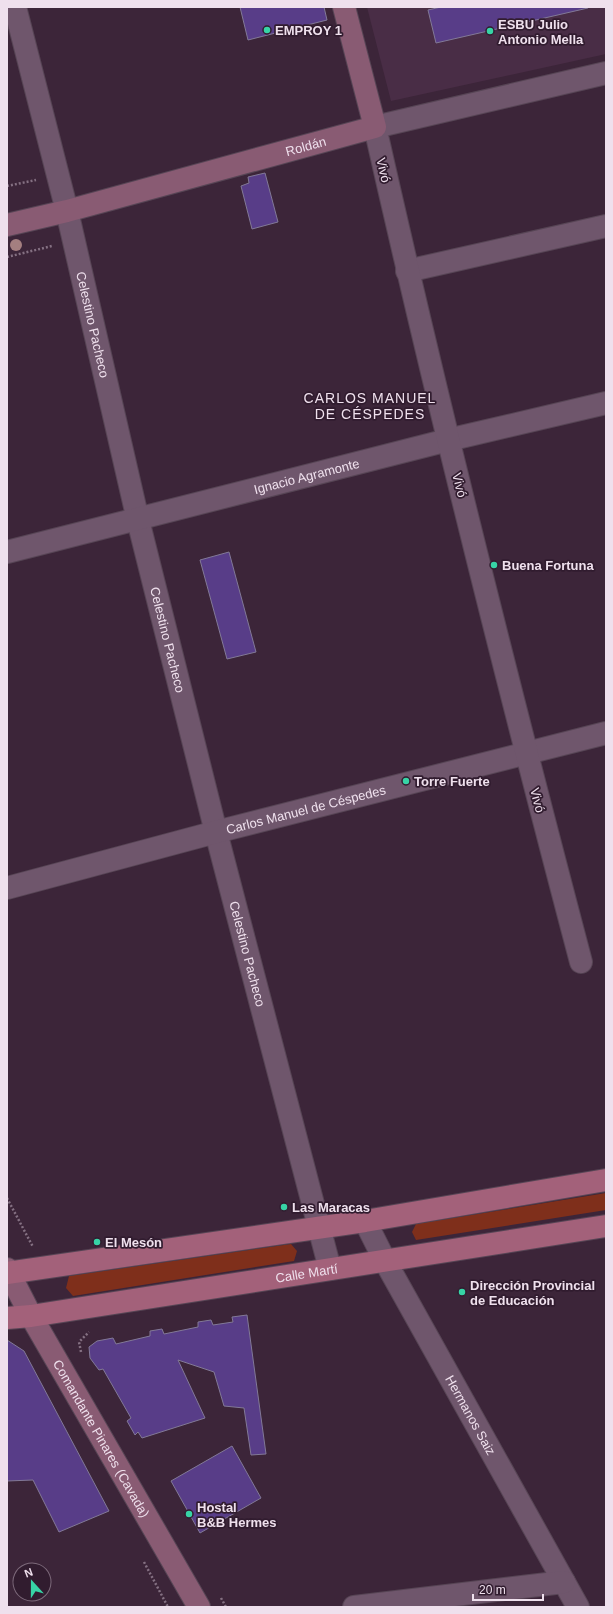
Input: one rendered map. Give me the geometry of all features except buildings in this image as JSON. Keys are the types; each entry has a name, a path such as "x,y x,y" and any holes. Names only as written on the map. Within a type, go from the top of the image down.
{"main road":[{"name":"Vivó","path":"344,7 375,127"},
{"name":"Roldán","path":"7,225 67,211 375,127"},
{"path":"8,1271 320,1228 606,1180"},
{"name":"Calle Martí","path":"7,1318 31,1316 606,1226"},
{"name":"Comandante Pinares (Cavada)","path":"8,1271 31,1316 198,1607"}],"street":[{"name":"Celestino Pacheco","path":"15,7 67,211 138,520 216,832 330,1269"},
{"name":"Roldán","path":"375,127 606,73"},
{"name":"Vivó","path":"375,127 407,271 448,440 526,754 581,962"},
{"path":"407,271 606,226"},
{"name":"Ignacio Agramonte","path":"7,552 138,520 448,440 606,403"},
{"name":"Carlos Manuel de Céspedes","path":"7,888 216,832 606,733"},
{"name":"Hermanos Saiz","path":"366,1221 385,1261 578,1607"},
{"path":"354,1607 564,1582"}],"path":[{"path":"7,186 58,174"},
{"path":"7,257 74,241"},
{"path":"7,1198 33,1248"},
{"path":"83,1357 79,1342 87,1332 92,1331"},
{"path":"219,1594 226,1607"}],"shaded area":[{"name":"ESBU Julio Antonio Mella","path":"367,7 606,7 606,54 391,101"},
{"path":"606,1193 606,1210 416,1240 412,1232 416,1224"},
{"path":"291,1244 297,1251 294,1261 73,1296 66,1288 69,1276"}],"place":[{"name":"EMPROY 1","path":"267,30"},
{"name":"ESBU Julio Antonio Mella","path":"490,31"},
{"name":"Buena Fortuna","path":"494,565"},
{"name":"Torre Fuerte","path":"406,781"},
{"name":"Las Maracas","path":"284,1207"},
{"name":"El Mesón","path":"97,1242"},
{"name":"Dirección Provincial de Educación","path":"462,1292"},
{"name":"Hostal B&B Hermes","path":"189,1514"}],"district":[{"name":"CARLOS MANUEL DE CÉSPEDES","path":"370,406"}]}
